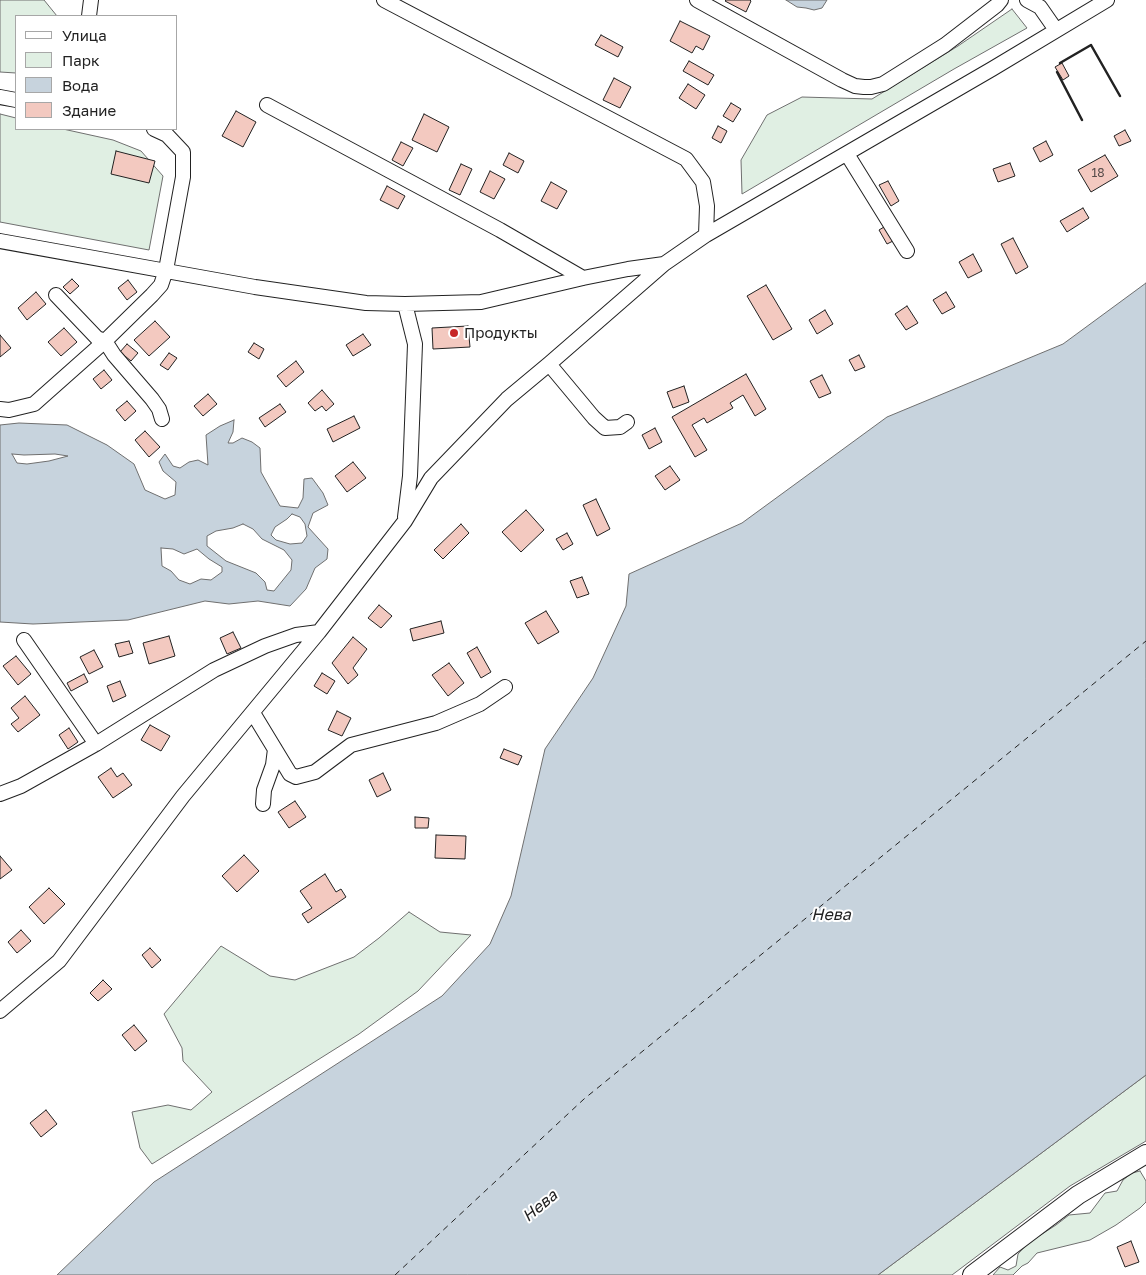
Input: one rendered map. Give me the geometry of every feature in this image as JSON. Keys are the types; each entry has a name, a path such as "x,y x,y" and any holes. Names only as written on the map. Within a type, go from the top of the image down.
{"main road":[{"path":"972,1275 1078,1195 1146,1154"}],"street":[{"path":"89,15 91,0"},
{"path":"384,0 686,159 703,182 706,206 706,235"},
{"path":"697,0 842,80 855,86 871,87 883,84 930,55 960,34 1001,0"},
{"path":"1027,0 1040,7 1056,30"},
{"path":"0,1012 59,960 183,796 319,632 405,521 431,478 507,399 664,264 706,235 1107,0"},
{"path":"0,97 15,100"},
{"path":"267,105 500,230 583,278"},
{"path":"0,408 9,410 34,404 104,341 161,284 166,270 183,177 183,152 167,135 156,130"},
{"path":"847,154 907,251"},
{"path":"0,241 255,287 366,303 481,302 583,278 664,264"},
{"path":"56,295 96,338 104,341 152,399 159,409 162,418"},
{"path":"405,304 415,344 410,476 405,521"},
{"path":"549,364 594,418 605,428 620,427 627,422"},
{"path":"0,794 21,786 96,744 214,670 265,646 296,636 319,632"},
{"path":"24,640 96,744"},
{"path":"253,713 290,774 296,777 315,772 351,746 436,723 480,704 505,687"},
{"path":"263,804 264,790 273,765 275,749"}],"green space":[{"path":"0,0 44,0 56,15 15,15 15,73 0,72"},
{"path":"1012,9 1027,28 742,194 741,160 767,115 802,97 872,99 958,46"},
{"path":"0,114 15,118 15,130 68,130 113,140 141,151 163,176 149,250 0,222"},
{"path":"409,912 440,932 471,935 418,991 359,1034 152,1164 140,1148 132,1112 168,1105 191,1110 212,1092 183,1061 182,1048 164,1014 221,946 270,976 295,980 354,957"},
{"path":"1146,1075 1146,1141 1070,1186 952,1275 878,1275"},
{"path":"1140,1171 1146,1181 1146,1202 1116,1225 1090,1240 1037,1253 1013,1275 993,1275 1000,1267 1008,1270 1016,1266 1018,1254 1028,1243 1069,1215 1090,1213 1105,1193 1117,1191 1123,1180 1132,1173"}],"water":[{"path":"786,0 827,0 822,8 814,10 797,7"},
{"name":"Нева","path":"1146,283 1146,1075 878,1275 57,1275 154,1182 442,996 490,944 511,896 545,749 593,678 626,606 629,574 742,523 887,417 1063,344"},
{"path":"234,420 233,432 228,443 233,443 242,438 260,448 261,472 280,506 298,508 303,498 304,479 312,478 323,493 328,505 313,513 308,527 328,549 327,559 315,568 306,589 290,606 258,601 229,604 205,601 128,620 33,624 0,622 0,425 19,423 67,425 107,445 134,464 145,490 165,499 175,495 176,482 163,471 159,462 165,454 173,466 180,468 189,462 198,460 208,465 206,435","holes":["12,454 55,454 68,456 49,461 27,464 17,463","292,514 300,517 305,524 307,536 302,543 290,544 276,540 271,535 275,527","243,524 253,529 262,539 284,550 292,560 291,570 274,591 267,590 265,582 256,573 226,561 207,546 207,536 216,531","161,548 173,549 184,554 197,549 222,567 222,572 211,580 201,579 190,584 179,580 171,571 162,566"]}],"building":[{"path":"726,0 750,0 751,1 746,12"},
{"path":"680,21 710,36 703,50 696,46 692,53 670,41"},
{"path":"601,35 623,47 618,57 595,45"},
{"path":"689,61 714,75 708,85 683,71"},
{"path":"1062,63 1069,76 1063,80 1055,67"},
{"path":"614,78 631,87 620,108 603,100"},
{"path":"688,84 705,95 696,109 679,98"},
{"path":"731,103 741,109 733,122 723,116"},
{"path":"236,111 256,122 243,147 222,136"},
{"path":"424,114 449,127 437,152 412,140"},
{"path":"718,126 727,131 721,143 712,138"},
{"path":"1125,130 1131,141 1119,146 1114,136"},
{"path":"1046,141 1053,155 1040,162 1033,148"},
{"path":"401,142 413,148 403,166 392,160"},
{"path":"116,151 155,161 149,183 111,174"},
{"path":"509,153 524,161 518,173 503,165"},
{"path":"1105,155 1118,176 1091,192 1078,170"},
{"path":"1010,163 1015,176 998,182 993,169"},
{"path":"461,164 472,169 460,195 449,190"},
{"path":"490,171 505,179 494,199 480,192"},
{"path":"888,181 899,201 891,206 879,185"},
{"path":"551,182 567,191 557,209 541,201"},
{"path":"387,186 405,196 398,209 380,200"},
{"path":"1083,208 1089,218 1067,232 1060,221"},
{"path":"889,224 897,239 887,244 879,230"},
{"path":"1013,238 1028,267 1016,274 1001,244"},
{"path":"973,254 982,271 968,278 959,262"},
{"path":"72,279 79,286 70,294 63,287"},
{"path":"128,280 137,292 127,300 118,288"},
{"path":"766,285 792,329 773,340 747,296"},
{"path":"36,292 46,304 27,320 18,308"},
{"path":"946,292 955,307 942,314 933,300"},
{"path":"907,306 918,323 906,330 895,314"},
{"path":"825,310 833,324 817,334 809,320"},
{"path":"155,321 170,337 149,356 134,340"},
{"path":"468,326 470,347 433,349 432,328"},
{"path":"64,328 77,342 61,356 48,342"},
{"path":"363,334 371,345 353,356 346,345"},
{"path":"0,335 11,348 0,357"},
{"path":"254,343 264,349 259,359 248,352"},
{"path":"127,344 138,353 131,361 120,352"},
{"path":"169,353 177,358 168,370 160,365"},
{"path":"859,355 865,367 855,371 849,360"},
{"path":"296,361 304,372 286,387 277,376"},
{"path":"104,370 112,380 101,389 93,379"},
{"path":"746,374 766,409 755,416 743,395 730,403 733,408 707,423 704,418 692,425 707,450 695,457 672,417"},
{"path":"822,375 831,393 819,398 810,381"},
{"path":"684,386 689,402 673,408 667,392"},
{"path":"322,390 334,404 326,411 322,406 315,411 308,403"},
{"path":"208,394 217,404 203,416 194,406"},
{"path":"127,401 136,411 125,421 116,410"},
{"path":"280,404 286,412 265,427 259,418"},
{"path":"354,416 360,428 333,442 327,429"},
{"path":"655,428 662,442 649,449 642,435"},
{"path":"145,431 160,447 149,457 135,440"},
{"path":"353,462 366,478 347,492 335,476"},
{"path":"670,466 680,480 665,490 655,476"},
{"path":"596,499 610,529 597,536 583,505"},
{"path":"526,510 544,530 521,552 502,532"},
{"path":"461,524 469,533 443,559 434,550"},
{"path":"567,533 573,544 563,550 556,539"},
{"path":"582,577 589,594 577,598 570,581"},
{"path":"379,605 392,616 381,628 368,618"},
{"path":"546,611 559,632 538,644 525,623"},
{"path":"441,621 444,633 413,641 410,629"},
{"path":"233,632 241,648 227,654 220,638"},
{"path":"169,636 175,656 149,664 143,643"},
{"path":"353,637 367,649 353,668 358,675 348,684 332,663"},
{"path":"129,641 133,653 119,657 115,644"},
{"path":"477,647 491,672 481,678 467,653"},
{"path":"94,650 103,667 89,674 80,657"},
{"path":"16,656 31,674 18,685 3,666"},
{"path":"449,663 464,683 448,696 432,675"},
{"path":"322,673 335,681 327,694 314,686"},
{"path":"84,674 88,682 71,691 67,683"},
{"path":"120,681 126,696 113,702 107,686"},
{"path":"25,696 40,715 18,732 11,724 19,718 11,708"},
{"path":"337,711 351,718 342,736 328,730"},
{"path":"150,725 170,736 161,751 141,740"},
{"path":"69,728 78,742 68,749 59,735"},
{"path":"504,749 522,756 518,765 500,758"},
{"path":"111,768 117,777 123,773 132,785 113,798 98,777"},
{"path":"383,773 391,790 377,797 369,780"},
{"path":"295,801 306,817 289,828 278,812"},
{"path":"415,817 429,818 428,828 415,828"},
{"path":"436,835 466,836 465,859 435,858"},
{"path":"244,855 259,871 237,892 222,876"},
{"path":"0,856 12,870 0,879"},
{"path":"325,874 336,892 341,889 346,897 308,923 302,914 312,908 300,891"},
{"path":"49,888 65,904 44,924 29,907"},
{"path":"21,930 31,941 17,953 8,942"},
{"path":"150,948 161,960 152,968 142,955"},
{"path":"103,980 112,989 98,1001 90,993"},
{"path":"134,1025 147,1041 135,1051 122,1035"},
{"path":"46,1110 57,1124 41,1137 30,1123"},
{"path":"1131,1241 1139,1262 1125,1267 1117,1247"}],"ferry route":[{"path":"395,1275 584,1099 1146,641"}],"wall":[{"path":"1060,63 1091,45 1120,96"},
{"path":"1057,72 1082,120"}],"place":[{"name":"Продукты","path":"454,333"}]}
